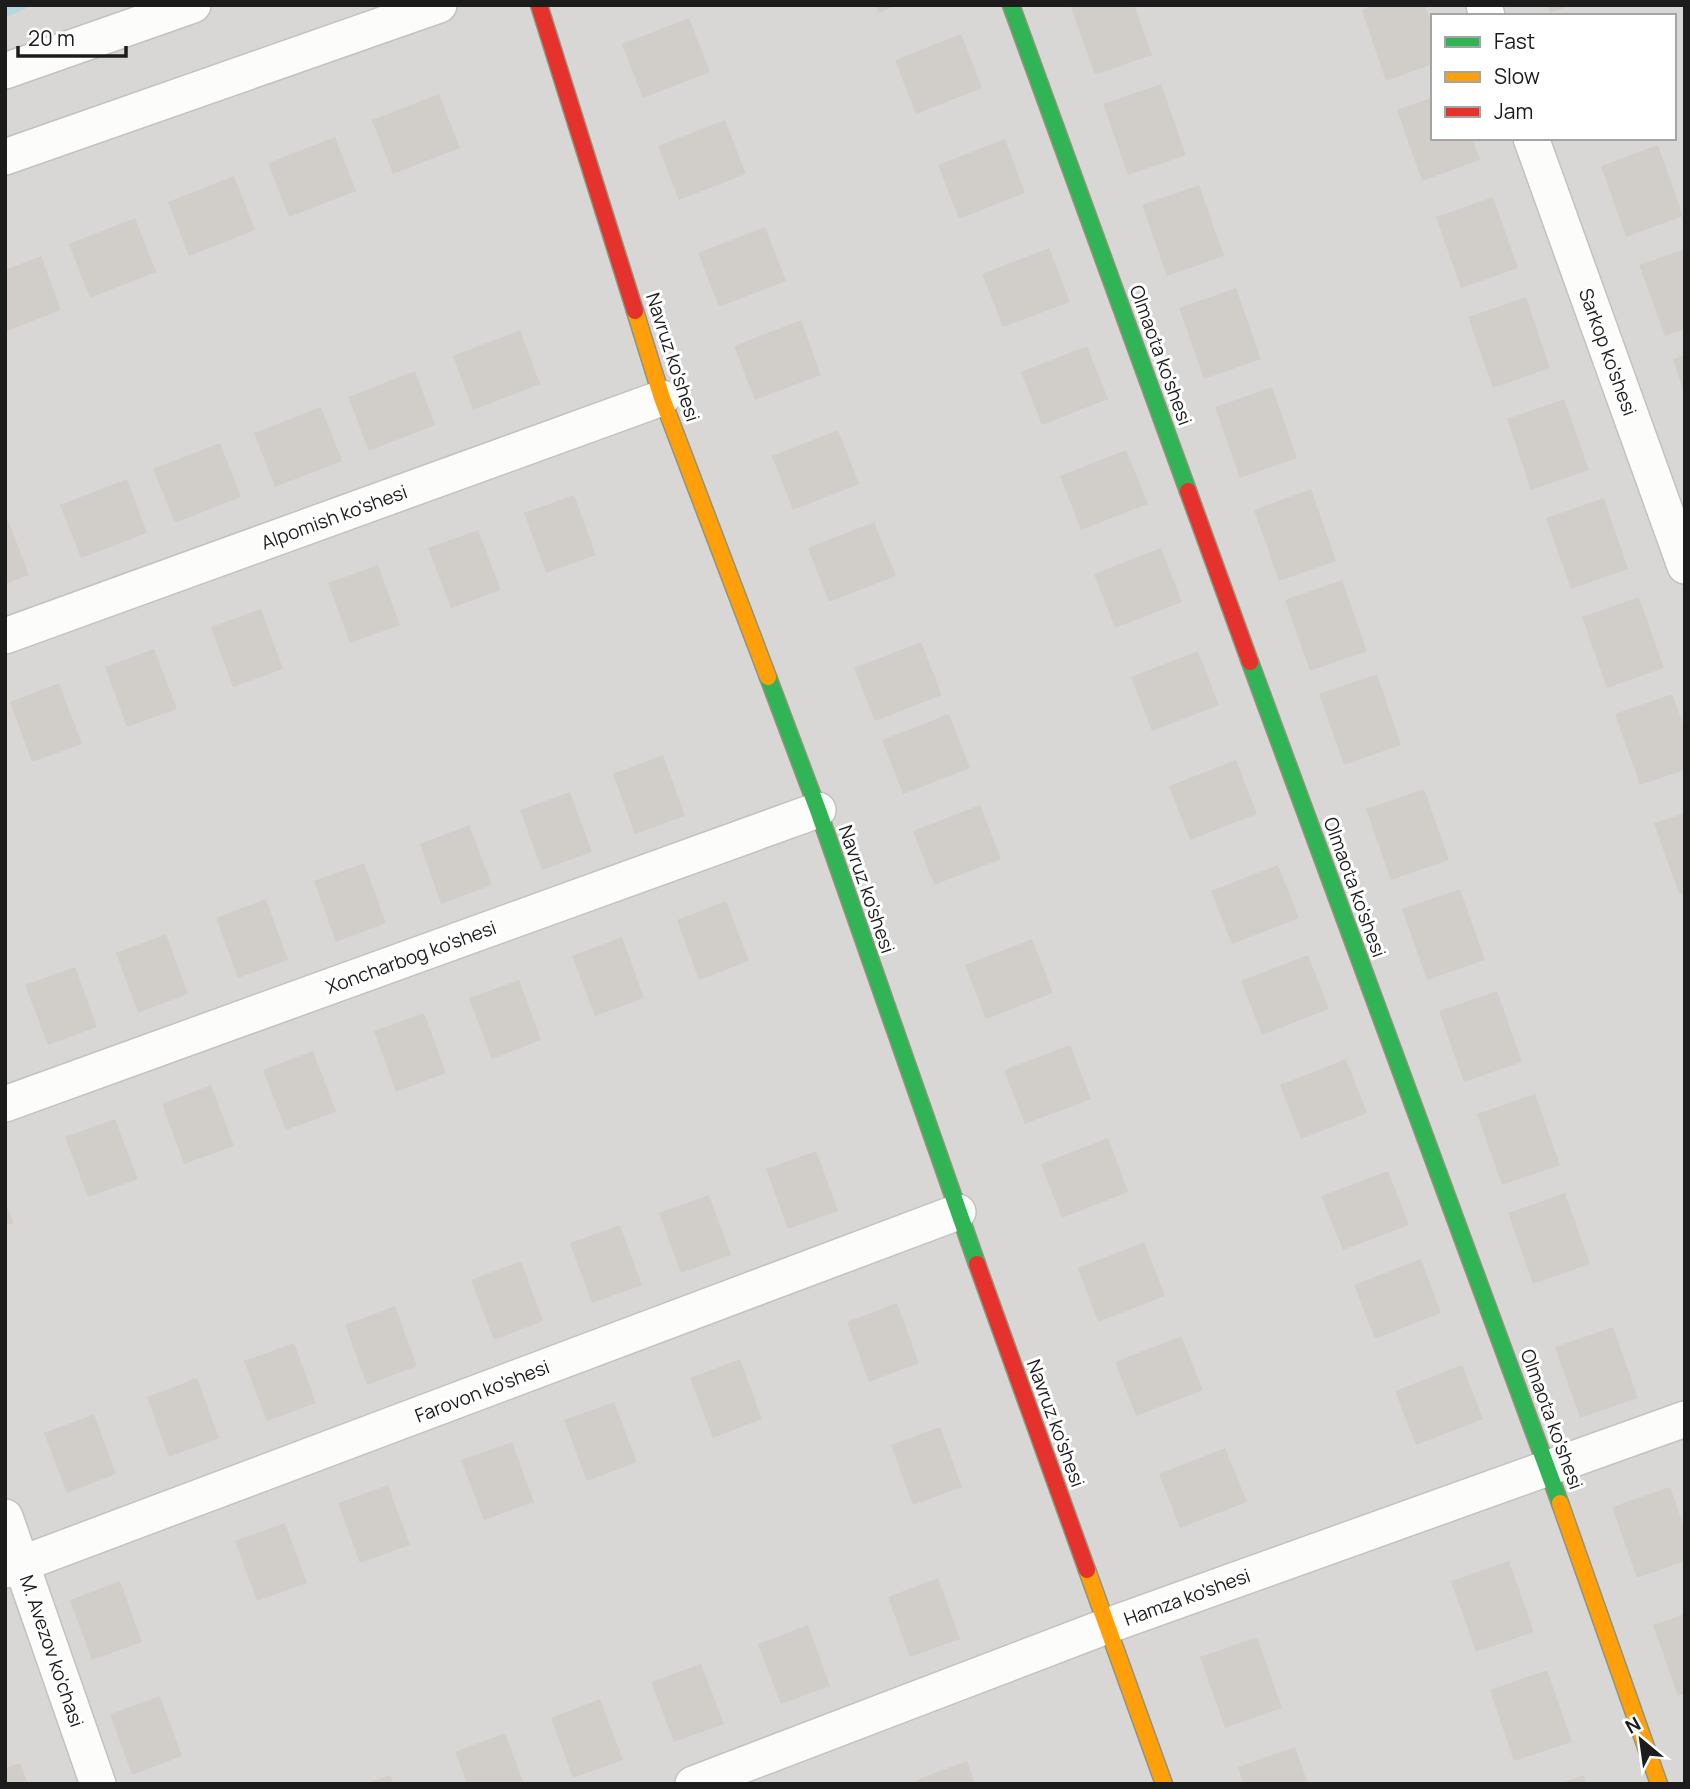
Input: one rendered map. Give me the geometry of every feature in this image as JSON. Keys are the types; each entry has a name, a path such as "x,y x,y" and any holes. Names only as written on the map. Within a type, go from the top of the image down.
{"street":[{"path":"5,71 193,5"},
{"path":"5,157 439,5"},
{"name":"Navruz ko'shesi","path":"539,5 662,398 818,810 958,1212 1164,1784"},
{"name":"Olmaota ko'shesi","path":"1011,5 1276,734 1547,1467 1659,1784"},
{"name":"Sarkop ko'shesi","path":"1532,140 1685,566"},
{"name":"Alpomish ko'shesi","path":"5,636 662,398"},
{"name":"Xoncharbog ko'shesi","path":"5,1104 818,810"},
{"name":"Farovon ko'shesi","path":"13,1567 958,1212"},
{"name":"Hamza ko'shesi","path":"693,1784 1107,1626 1685,1419"},
{"name":"M. Avezov ko'chasi","path":"5,1517 13,1567 98,1784"}],"shaded area":[{"path":"5,5 1685,5 1685,1784 5,1784"}],"building":[{"path":"875,5 898,5 878,13"},
{"path":"1070,5 1134,5 1152,55 1095,75"},
{"path":"1374,5 1425,5 1431,22 1431,65 1386,81 1362,10"},
{"path":"1547,5 1570,5 1570,6 1550,13"},
{"path":"689,18 710,72 643,98 622,44"},
{"path":"961,34 982,88 916,114 895,60"},
{"path":"1161,84 1186,155 1128,175 1103,104"},
{"path":"439,94 460,148 393,174 372,120"},
{"path":"1431,98 1431,140 1473,140 1480,160 1422,181 1397,110"},
{"path":"725,120 746,174 679,200 658,146"},
{"path":"335,137 356,191 289,217 268,163"},
{"path":"1005,139 1025,193 959,219 938,165"},
{"path":"1658,145 1683,216 1626,237 1601,166"},
{"path":"234,176 255,230 189,256 168,202"},
{"path":"1199,185 1224,256 1167,276 1142,205"},
{"path":"1493,197 1518,268 1461,288 1436,217"},
{"path":"135,218 156,272 90,298 69,244"},
{"path":"765,227 786,281 719,307 698,253"},
{"path":"1049,248 1070,302 1003,327 982,274"},
{"path":"1685,249 1685,329 1665,336 1639,265"},
{"path":"41,256 61,310 5,332 5,270"},
{"path":"1236,288 1261,359 1204,379 1179,308"},
{"path":"1526,297 1550,368 1493,388 1468,317"},
{"path":"801,320 821,375 755,400 734,346"},
{"path":"520,330 540,384 473,410 453,356"},
{"path":"1087,346 1108,399 1042,425 1021,372"},
{"path":"1685,355 1685,393 1684,393 1673,359"},
{"path":"415,371 435,425 369,451 348,397"},
{"path":"1272,387 1297,458 1240,478 1215,407"},
{"path":"1564,399 1589,470 1531,490 1507,419"},
{"path":"321,407 342,461 275,487 254,433"},
{"path":"838,430 859,484 793,510 772,456"},
{"path":"220,443 241,497 175,523 153,469"},
{"path":"1126,450 1148,504 1081,530 1060,476"},
{"path":"127,479 147,533 81,558 60,505"},
{"path":"1311,489 1336,561 1279,581 1254,510"},
{"path":"574,495 596,555 546,573 524,513"},
{"path":"1604,498 1628,569 1571,589 1546,518"},
{"path":"8,520 29,575 5,584 5,521"},
{"path":"874,522 896,576 829,602 808,548"},
{"path":"478,530 501,590 451,608 428,548"},
{"path":"1161,548 1182,602 1115,628 1094,574"},
{"path":"378,565 400,625 350,643 328,583"},
{"path":"1342,580 1367,651 1310,671 1285,600"},
{"path":"1639,597 1664,668 1607,688 1582,617"},
{"path":"261,609 283,669 233,687 211,627"},
{"path":"921,642 942,695 875,721 854,668"},
{"path":"154,649 177,709 127,727 105,667"},
{"path":"1198,651 1219,705 1152,731 1131,677"},
{"path":"1377,674 1401,745 1344,765 1319,694"},
{"path":"59,683 82,744 32,762 10,702"},
{"path":"1672,694 1685,729 1685,770 1640,785 1615,714"},
{"path":"949,714 970,768 903,794 882,740"},
{"path":"663,755 685,816 635,834 613,774"},
{"path":"1236,760 1257,814 1190,840 1169,786"},
{"path":"1424,789 1449,860 1391,880 1366,809"},
{"path":"570,792 592,852 542,870 520,810"},
{"path":"980,805 1001,859 934,885 913,831"},
{"path":"1685,813 1685,892 1679,894 1654,823"},
{"path":"469,825 492,885 441,904 420,844"},
{"path":"364,863 386,923 336,942 314,881"},
{"path":"1278,865 1299,918 1232,944 1211,891"},
{"path":"1460,889 1485,960 1427,980 1402,909"},
{"path":"266,899 288,960 238,978 216,918"},
{"path":"726,901 749,961 699,980 677,920"},
{"path":"166,934 188,994 138,1013 116,953"},
{"path":"622,937 644,998 595,1016 572,956"},
{"path":"1032,939 1053,993 986,1019 965,965"},
{"path":"1308,955 1329,1009 1262,1035 1241,981"},
{"path":"75,967 97,1027 48,1045 25,985"},
{"path":"519,980 541,1040 492,1059 469,998"},
{"path":"1497,991 1522,1062 1464,1082 1439,1011"},
{"path":"424,1013 446,1073 396,1092 374,1031"},
{"path":"1070,1045 1091,1099 1025,1124 1004,1070"},
{"path":"313,1051 336,1112 286,1130 263,1070"},
{"path":"1346,1059 1367,1113 1301,1139 1280,1085"},
{"path":"211,1085 234,1146 184,1164 162,1104"},
{"path":"1535,1094 1560,1165 1502,1185 1477,1114"},
{"path":"115,1119 138,1179 88,1197 65,1137"},
{"path":"1108,1138 1128,1192 1062,1218 1041,1164"},
{"path":"816,1151 838,1211 788,1229 766,1169"},
{"path":"1388,1171 1409,1225 1343,1250 1321,1196"},
{"path":"1565,1193 1590,1264 1533,1284 1508,1213"},
{"path":"709,1195 731,1255 681,1273 659,1213"},
{"path":"5,1201 14,1223 5,1226"},
{"path":"620,1225 642,1285 592,1303 570,1243"},
{"path":"1144,1242 1165,1296 1098,1322 1078,1268"},
{"path":"1421,1259 1441,1313 1375,1339 1354,1285"},
{"path":"521,1261 543,1321 494,1340 471,1280"},
{"path":"897,1303 919,1363 869,1382 847,1322"},
{"path":"395,1306 417,1366 367,1385 345,1325"},
{"path":"1613,1327 1638,1398 1580,1418 1555,1347"},
{"path":"1181,1336 1203,1390 1136,1416 1115,1362"},
{"path":"294,1343 316,1403 267,1421 244,1361"},
{"path":"740,1359 762,1419 713,1438 690,1378"},
{"path":"1462,1365 1483,1419 1416,1445 1395,1391"},
{"path":"197,1378 219,1438 169,1457 147,1397"},
{"path":"614,1402 637,1462 587,1481 564,1420"},
{"path":"94,1414 116,1474 67,1493 44,1433"},
{"path":"940,1427 962,1487 913,1505 891,1445"},
{"path":"512,1442 534,1502 484,1520 461,1460"},
{"path":"1225,1448 1247,1502 1180,1528 1159,1474"},
{"path":"388,1485 410,1545 360,1563 338,1503"},
{"path":"1670,1487 1685,1530 1685,1561 1637,1578 1612,1507"},
{"path":"285,1523 307,1583 257,1601 235,1541"},
{"path":"1509,1561 1534,1632 1476,1652 1451,1581"},
{"path":"938,1578 960,1639 910,1657 888,1597"},
{"path":"120,1581 142,1642 92,1660 70,1600"},
{"path":"1685,1614 1685,1694 1678,1696 1653,1625"},
{"path":"808,1625 830,1686 781,1704 758,1644"},
{"path":"1257,1637 1282,1708 1225,1728 1200,1657"},
{"path":"701,1664 724,1724 674,1742 651,1682"},
{"path":"1547,1670 1572,1742 1514,1761 1490,1690"},
{"path":"160,1696 182,1756 132,1775 110,1714"},
{"path":"600,1699 623,1760 573,1778 551,1718"},
{"path":"505,1733 524,1784 467,1784 455,1752"},
{"path":"1295,1747 1308,1784 1243,1784 1238,1767"},
{"path":"967,1761 975,1784 918,1784 916,1780"},
{"path":"20,1763 28,1784 5,1784 5,1768"},
{"path":"390,1775 394,1784 367,1784 367,1783"},
{"path":"1584,1775 1587,1784 1561,1784 1561,1783"}],"waterway":[{"path":"5,12 22,5"}],"traffic: fast":[{"path":"1011,5 1188,491"},
{"path":"1250,662 1560,1503"},
{"path":"768,677 818,810 977,1264"}],"traffic: slow":[{"path":"635,311 662,398 768,677"},
{"path":"1560,1503 1659,1784"},
{"path":"1087,1570 1164,1784"}],"traffic: jam":[{"path":"539,5 635,311"},
{"path":"1188,491 1250,662"},
{"path":"977,1264 1087,1570"}]}
